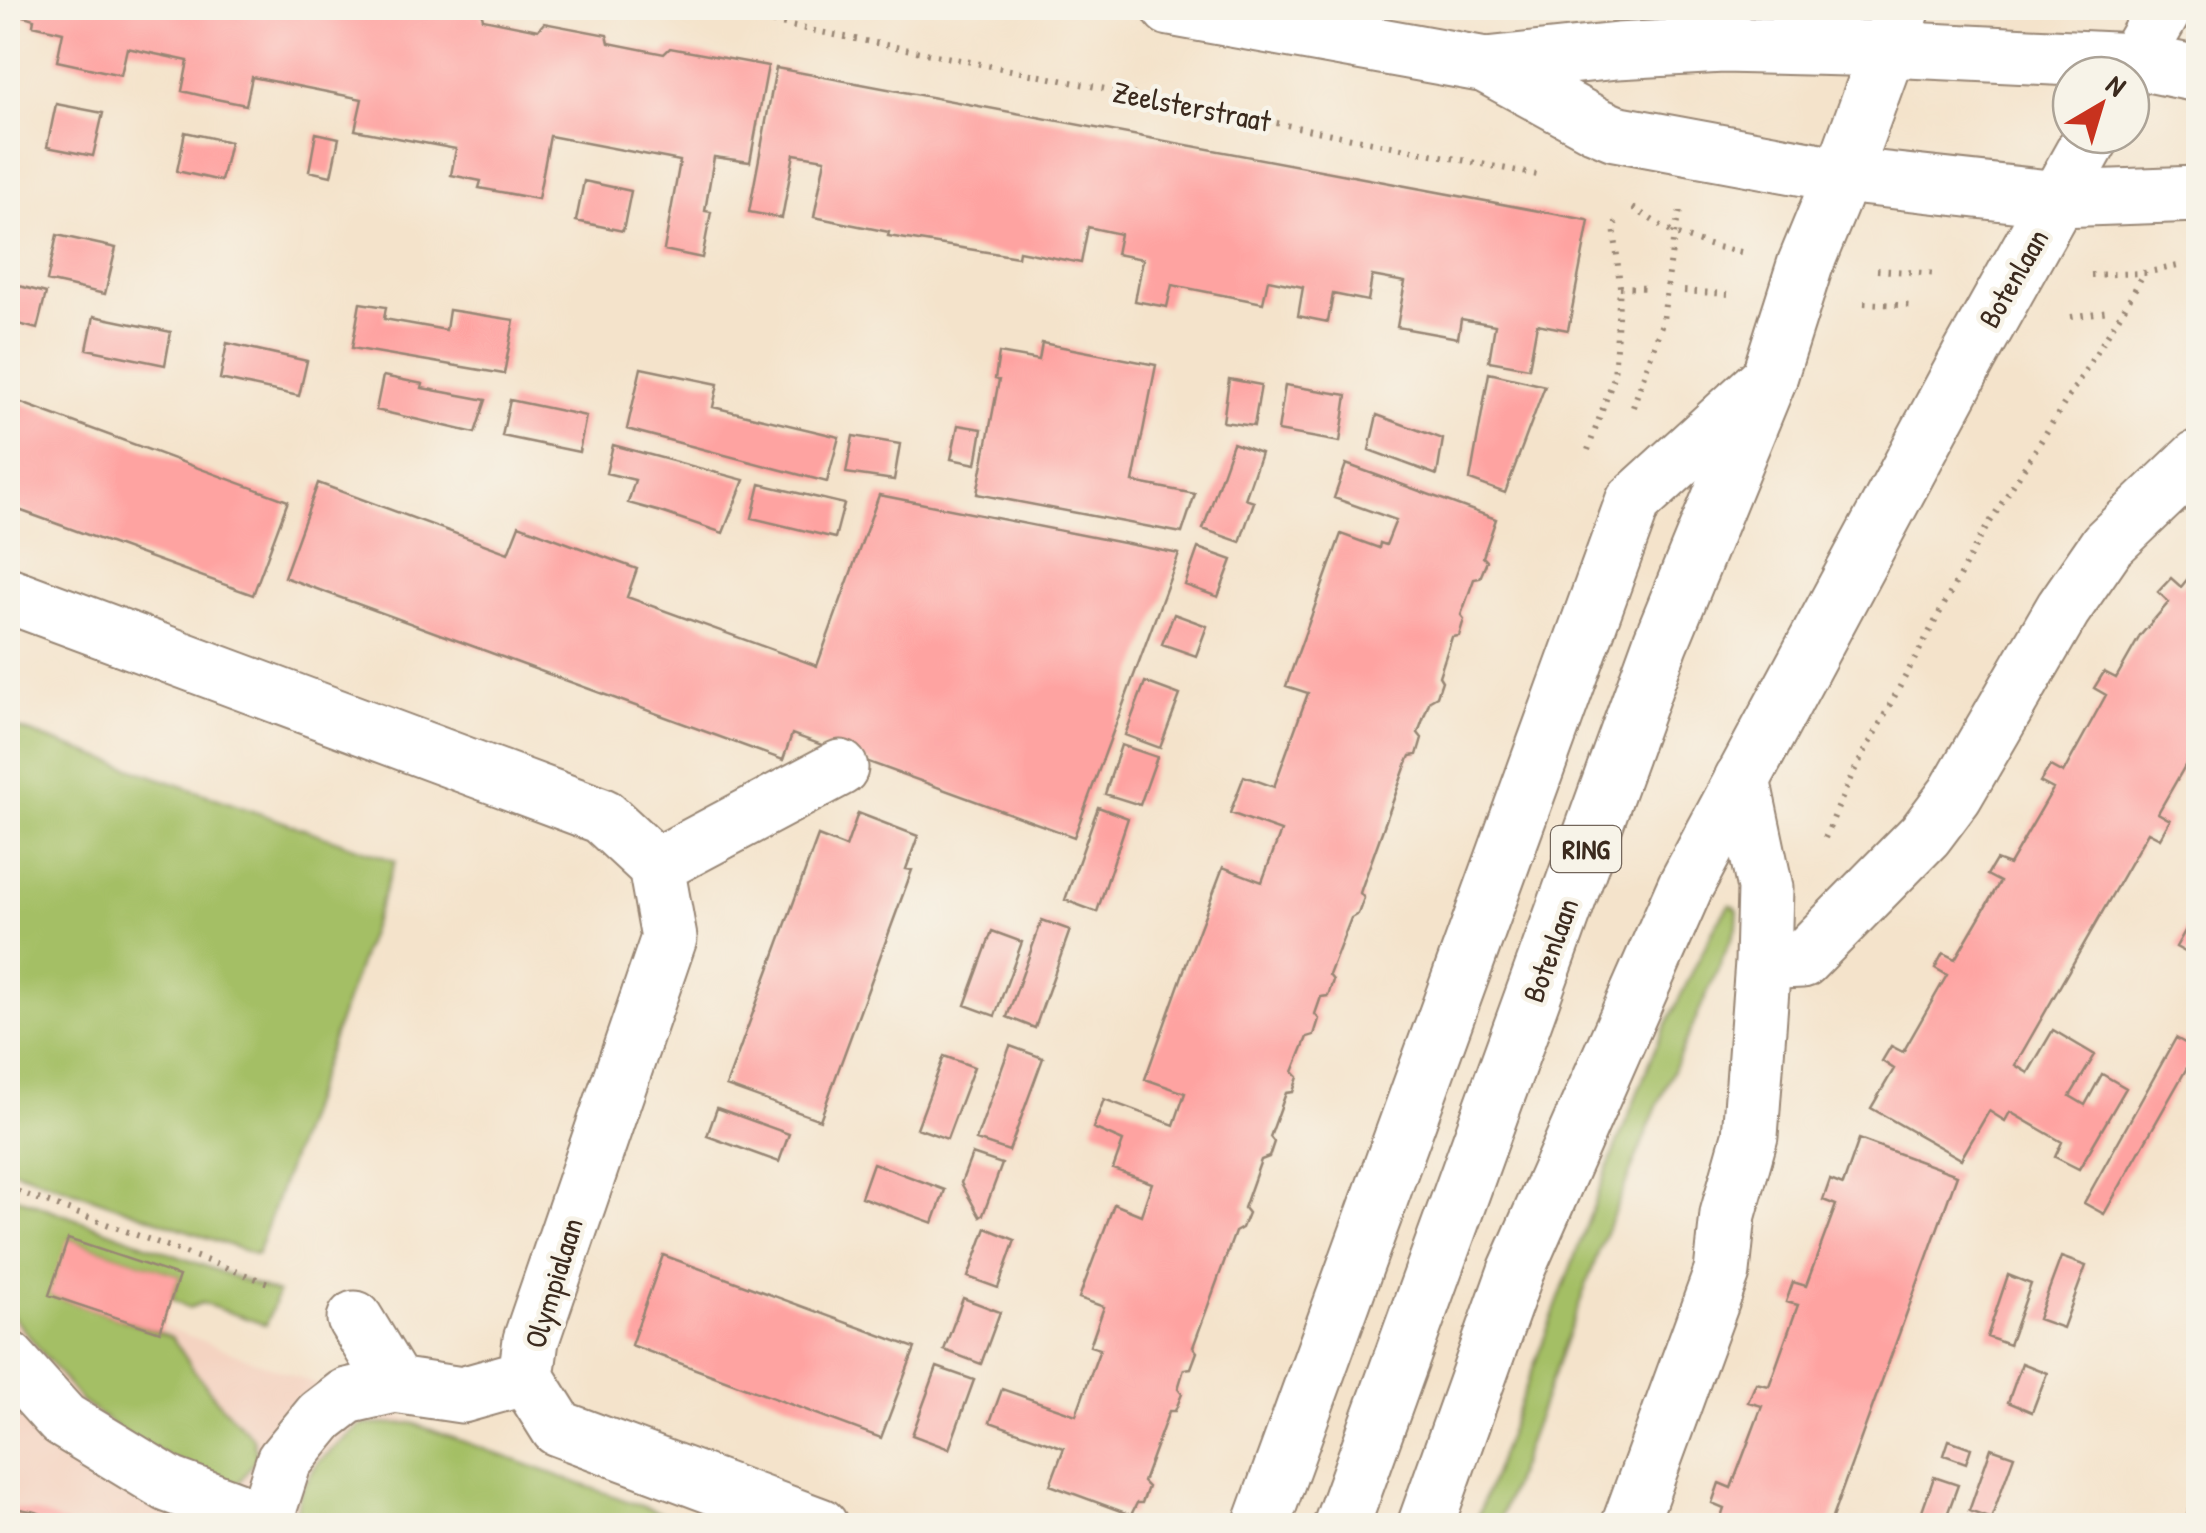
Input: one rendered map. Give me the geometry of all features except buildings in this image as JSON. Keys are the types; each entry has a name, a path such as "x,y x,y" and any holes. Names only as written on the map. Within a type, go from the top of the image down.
{"street":[{"path":"1170,8 1486,66 1615,133 1842,176 2058,199 2198,194"},
{"path":"2138,55 2165,8"},
{"path":"1486,66 1608,30 1723,45 1895,28 2054,55"},
{"name":"RING","path":"1842,176 1895,28"},
{"path":"1596,125 1608,30"},
{"path":"2151,70 2198,74"},
{"name":"Botenlaan","path":"1425,1526 1516,1271 1685,887 1938,412 2082,155"},
{"name":"Botenlaan","path":"1341,1526 1661,642 1769,378 1805,265 1842,176"},
{"name":"Botenlaan","path":"1261,1526 1633,502 1769,378"},
{"path":"1763,962 1802,960 1926,834 1956,795 2062,608 2107,546 2198,458"},
{"path":"8,595 602,816 656,866 840,768"},
{"path":"1630,1526 1722,1272 1728,1214 1750,1136 1765,888 1742,780"},
{"name":"Olympialaan","path":"656,866 669,938 531,1340 526,1377 558,1428 820,1526"},
{"path":"355,1319 395,1385"},
{"path":"8,1358 64,1420 78,1429 170,1485 265,1523 284,1461 321,1416 347,1396 395,1385 462,1394 526,1377"}],"path":[{"name":"Zeelsterstraat","path":"700,8 1545,176"},
{"path":"1630,206 1674,234 1805,265 2014,278 2144,273 2180,266"},
{"path":"1633,502 1627,423 1662,320 1674,234"},
{"path":"1620,287 1651,288"},
{"path":"1684,291 1740,295"},
{"path":"1856,302 1914,306"},
{"path":"2071,316 2108,311"},
{"path":"8,1188 268,1283"}],"shaded area":[{"path":"8,1267 686,1525 8,1525"}],"green space":[{"path":"8,725 395,861 257,1255 8,1168"},
{"path":"1729,905 1738,911 1737,926 1601,1245 1498,1525 1474,1526 1658,1042"},
{"path":"8,1194 278,1293 266,1325 202,1303 189,1308 172,1299 179,1276 69,1239 50,1295 172,1337 221,1405 253,1438 257,1457 238,1484 223,1483 134,1440 82,1402 8,1310"},
{"path":"412,1423 694,1525 294,1526 300,1492 318,1462 361,1425"}]}
